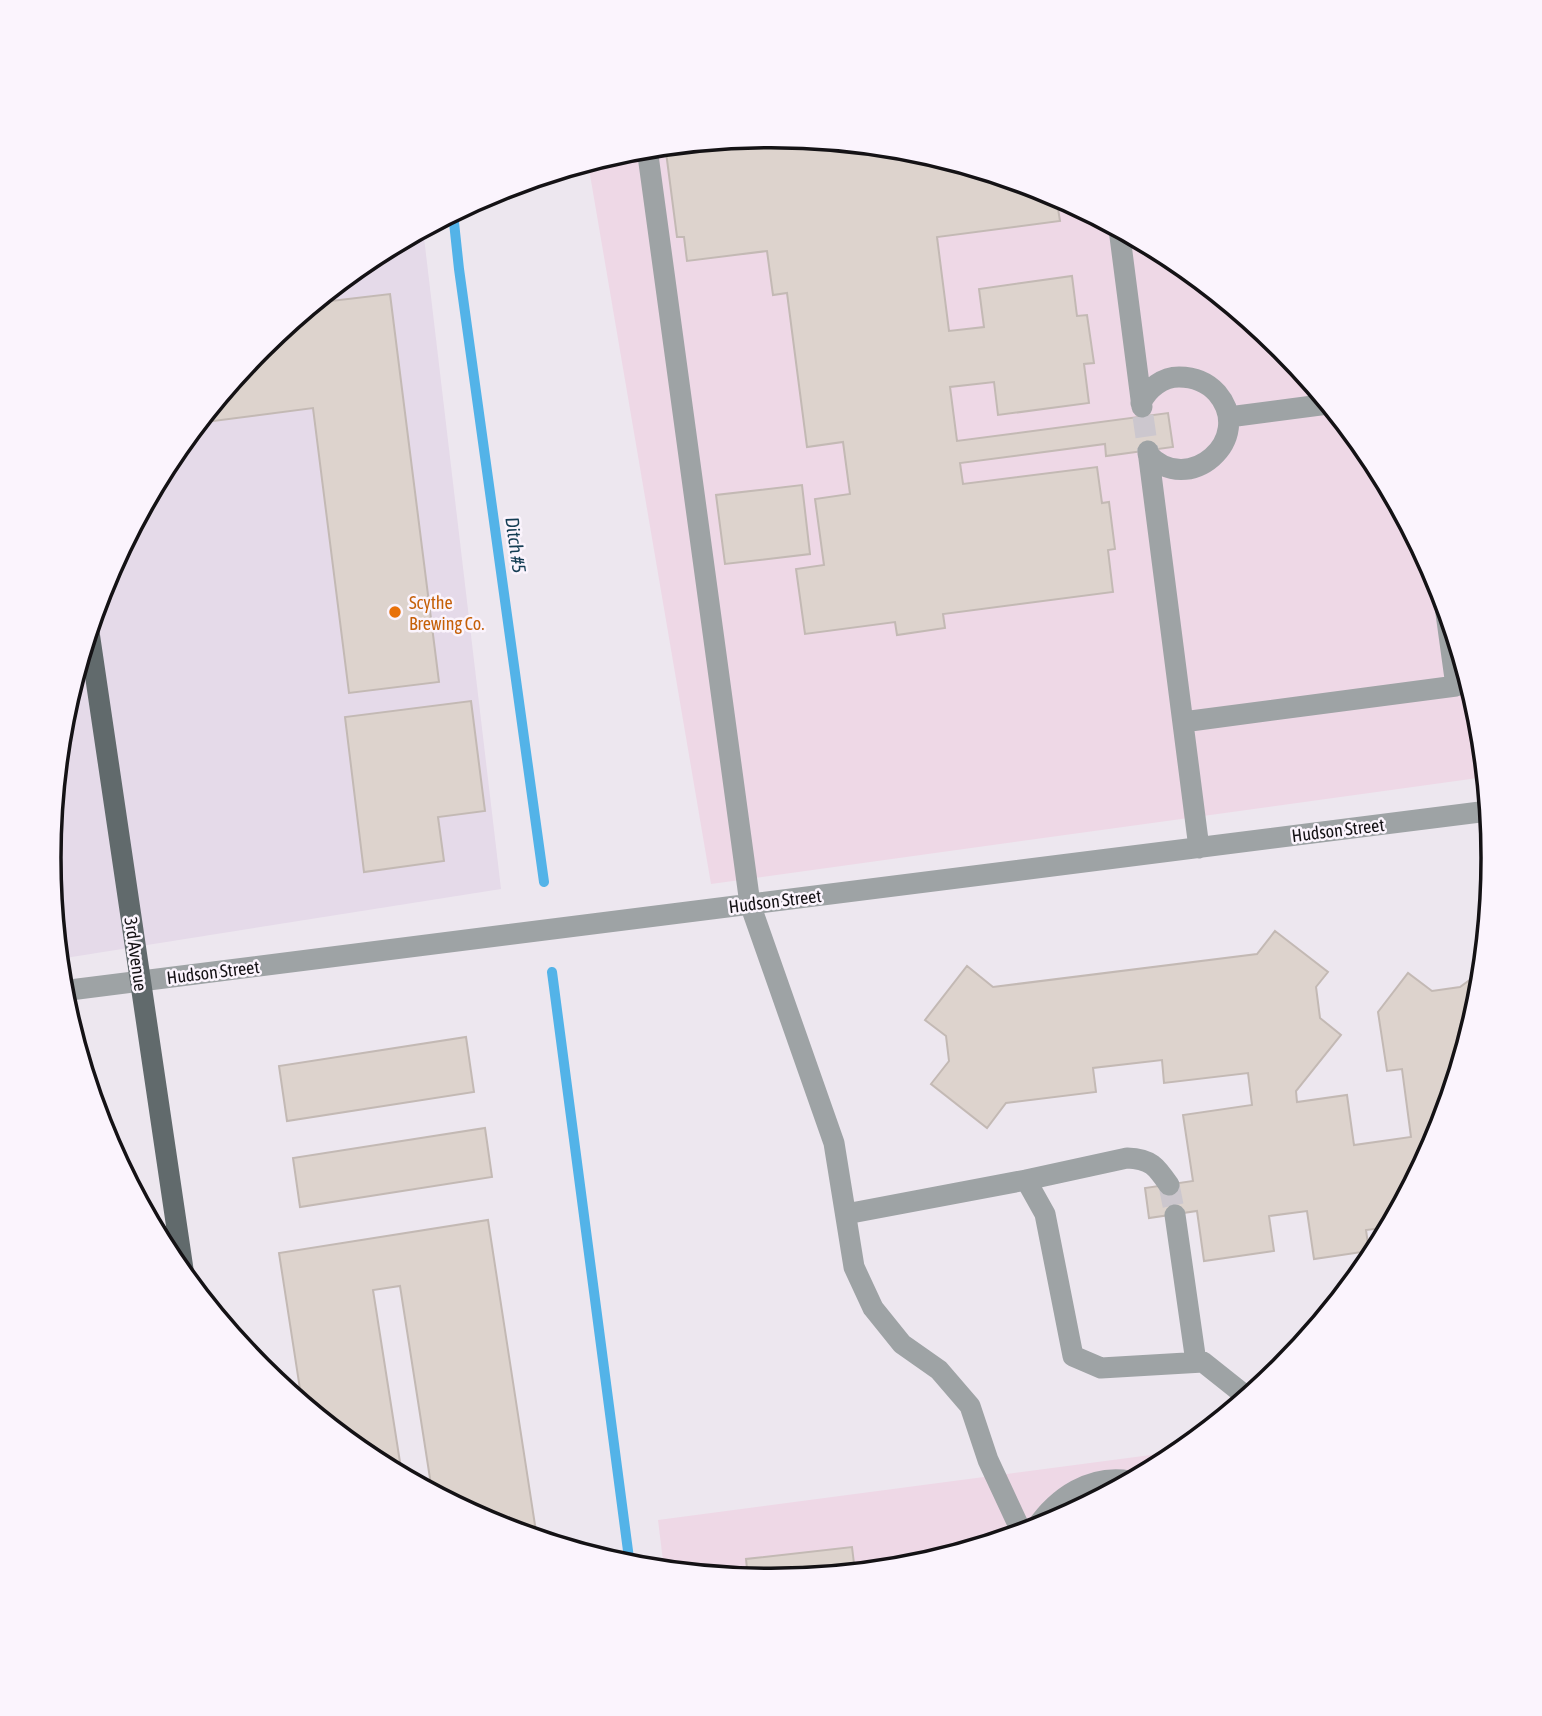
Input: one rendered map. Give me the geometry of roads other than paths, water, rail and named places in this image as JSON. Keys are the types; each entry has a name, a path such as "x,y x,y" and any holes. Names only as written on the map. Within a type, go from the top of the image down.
{"main road":[{"name":"3rd Avenue","path":"92,652 180,1251"}],"street":[{"path":"649,159 750,904 834,1143 854,1267 873,1308 902,1343 939,1370 970,1406 988,1460 1017,1523"},
{"path":"1120,240 1142,410 1145,395 1159,383 1176,377 1195,378 1211,386 1223,400 1229,417 1228,435 1219,451 1206,464 1188,470 1170,468 1154,460 1148,452 1199,848"},
{"path":"1229,417 1317,405"},
{"path":"1183,722 1456,686 1452,659"},
{"name":"Hudson Street","path":"74,989 1479,812"},
{"path":"846,1214 1127,1158 1143,1158 1158,1169 1170,1185"},
{"path":"1026,1180 1045,1214 1073,1356 1101,1368 1203,1362 1240,1391"},
{"path":"1175,1214 1196,1362"},
{"path":"1049,1511 1065,1496 1083,1486 1112,1480"}],"waterway":[{"name":"Ditch #5","path":"454,223 544,882"},
{"path":"552,972 628,1553"}],"tunnel":[{"path":"1143,416 1148,451"},
{"path":"1169,1185 1175,1215"}],"place":[{"name":"Scythe Brewing Co.","path":"395,612"}]}
